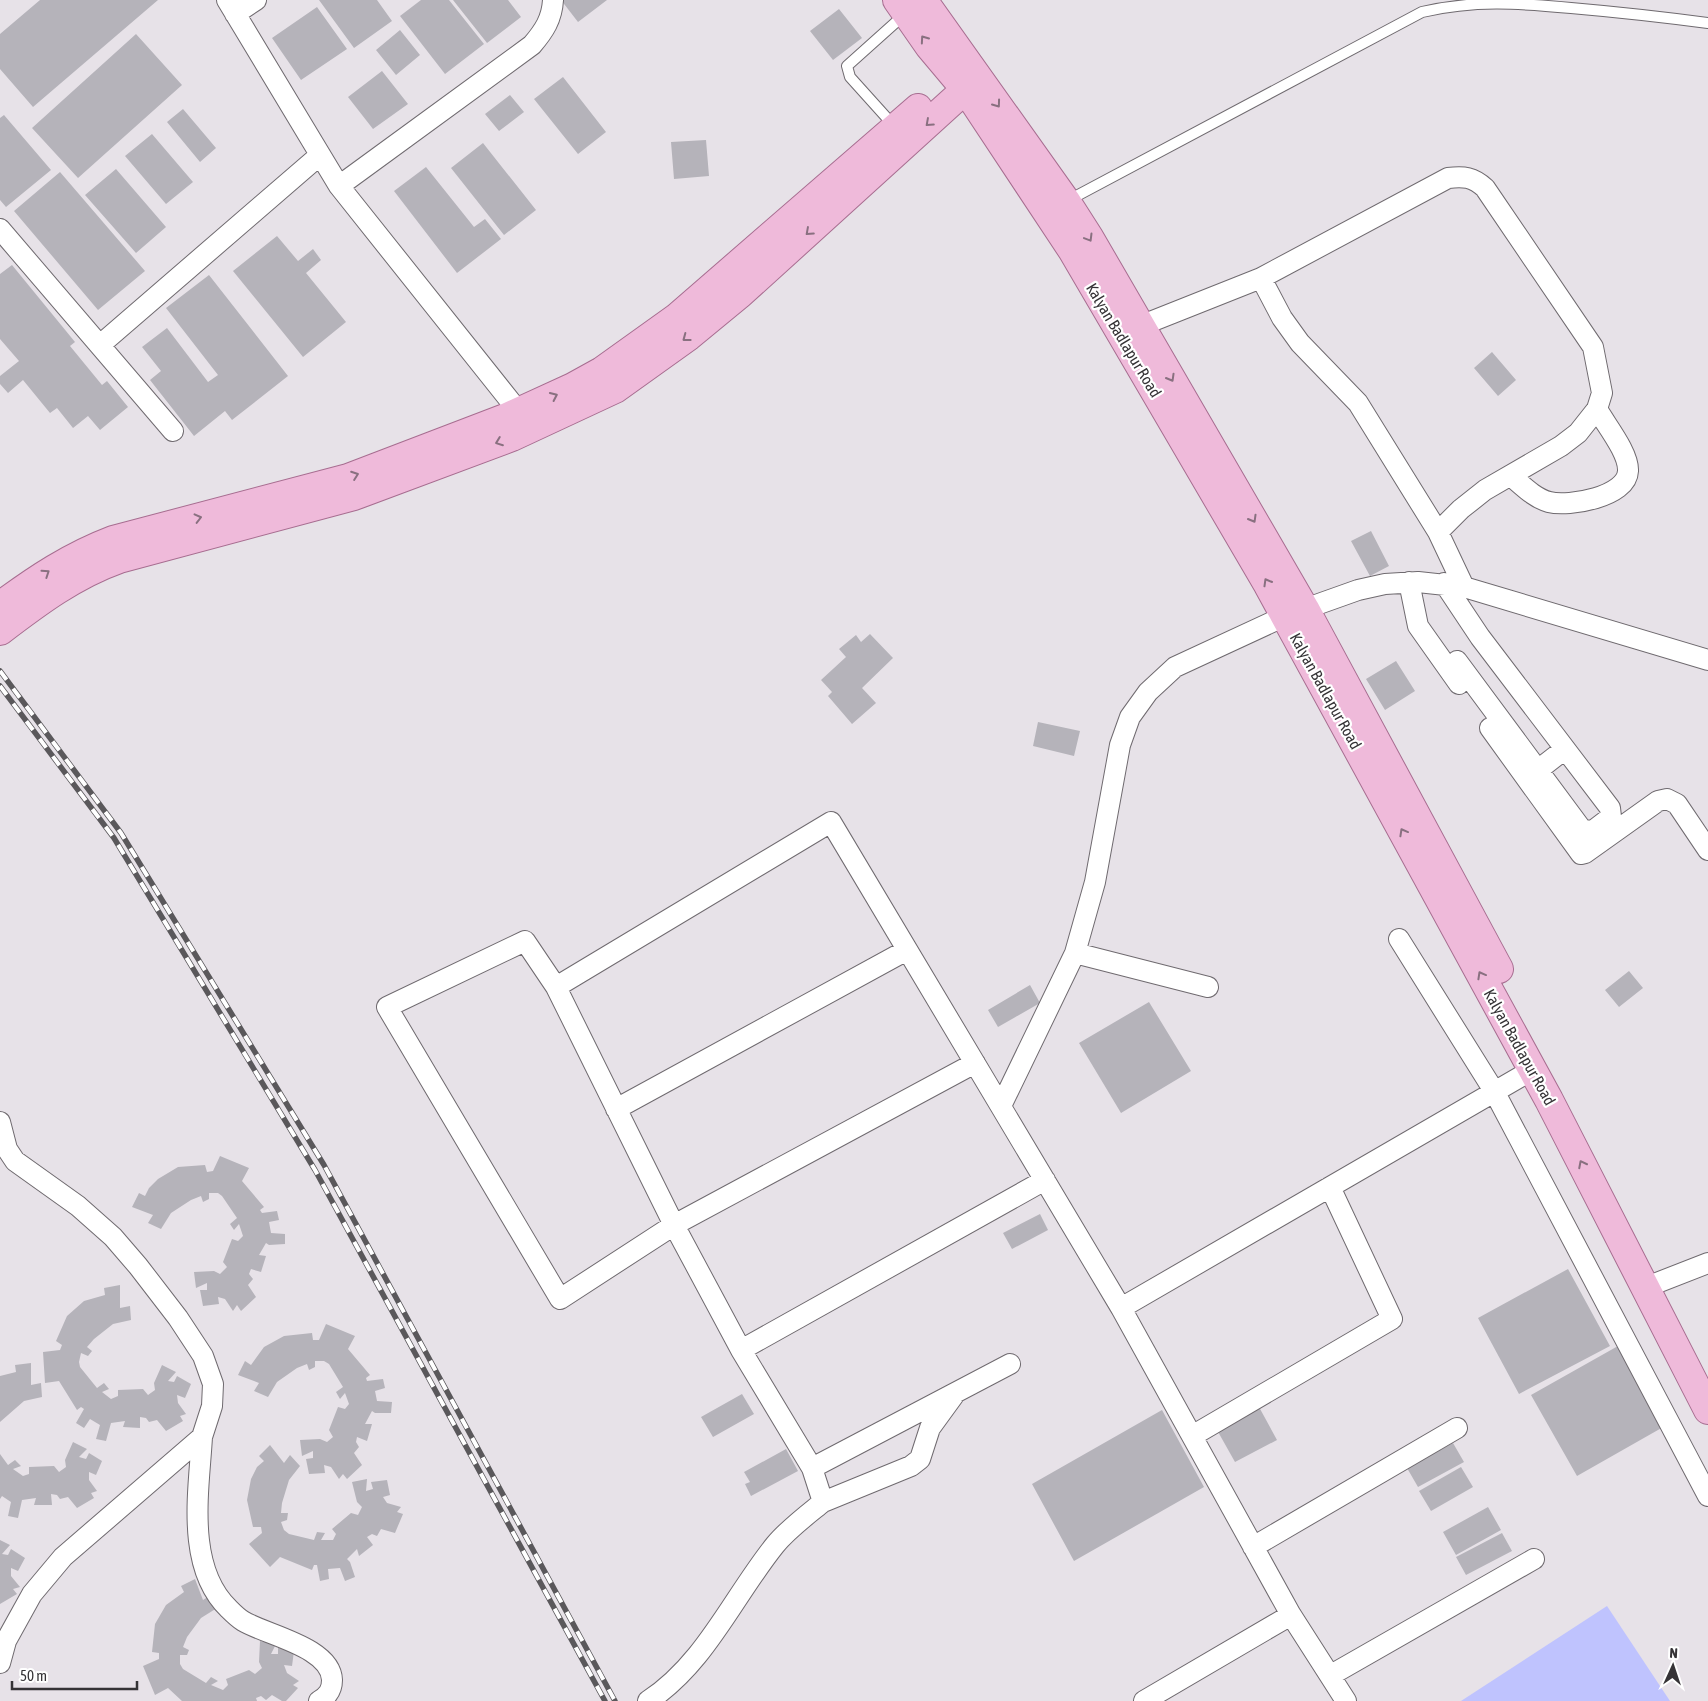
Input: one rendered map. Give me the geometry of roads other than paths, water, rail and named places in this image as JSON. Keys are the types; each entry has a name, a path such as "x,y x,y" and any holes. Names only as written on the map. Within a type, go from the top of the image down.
{"main road":[{"name":"Kalyan Badlapur Road","path":"908,4 929,46 967,77 1056,206 1131,330 1295,612 1557,1096 1651,1284 1708,1410"},
{"path":"524,421 602,371 676,318 896,128 967,77"},
{"path":"6,614 57,566 86,550 113,540 348,478 524,421 615,389 690,336 740,294 967,77"},
{"name":"Kalyan Badlapur Road","path":"1295,612 1532,1070 1557,1096"},
{"name":"Kalyan Badlapur Road","path":"1651,1284 1708,1373"}],"street":[{"path":"256,0 231,7 339,186 524,421"},
{"path":"339,186 532,45 545,29 552,12 553,0"},
{"path":"100,345 320,156"},
{"path":"1131,330 1261,278 1448,178 1462,176 1474,179 1485,188 1593,348 1602,393 1597,409 1589,422 1561,446 1474,498 1438,532"},
{"path":"0,229 173,431"},
{"path":"1261,278 1282,318 1300,343 1358,403 1438,532 1464,587"},
{"path":"1511,476 1536,496 1549,502 1566,504 1612,492 1622,485 1627,477 1626,458 1597,409"},
{"path":"1409,582 1416,620 1420,630 1579,852 1585,853 1658,801 1667,799 1677,804 1708,850"},
{"path":"1001,1106 1076,953 1095,882 1120,745 1130,717 1148,692 1175,667 1295,612 1358,590 1385,584 1409,582 1464,587 1708,660"},
{"path":"1444,584 1511,677 1610,808 1611,817 1594,830 1583,831 1457,661"},
{"path":"1483,696 1511,677"},
{"path":"1538,770 1565,749"},
{"path":"556,988 831,822 1120,1308 1291,1615 1346,1701"},
{"path":"1399,939 1494,1092 1708,1496"},
{"path":"823,1502 812,1468 741,1350 674,1225 556,988 525,942 387,1007 560,1299 674,1225 975,1063"},
{"path":"616,1109 907,950"},
{"path":"1076,953 1208,987"},
{"path":"1120,1308 1532,1070"},
{"path":"0,1122 7,1149 16,1161 78,1206 113,1237 178,1318 203,1356 213,1384 212,1406 202,1437 198,1507 201,1555 212,1587 227,1608 244,1621 304,1646 319,1658 332,1674 332,1688 319,1701"},
{"path":"741,1350 1045,1180"},
{"path":"1192,1436 1392,1319 1330,1187"},
{"path":"1651,1284 1708,1263"},
{"path":"812,1468 1010,1364"},
{"path":"648,1701 666,1690 690,1665 775,1544 823,1502 911,1466 920,1459 930,1428 956,1391"},
{"path":"1253,1547 1457,1428"},
{"path":"0,1663 6,1641 32,1594 63,1556 202,1437"},
{"path":"1331,1675 1534,1559"},
{"path":"1144,1701 1291,1615"}],"lane":[{"path":"1056,206 1422,12 1451,4 1476,2 1513,3 1640,14 1708,23"},
{"path":"896,128 850,77 847,66 908,4"}],"water":[{"path":"1607,1606 1670,1701 1461,1701"}],"railway":[{"path":"0,671 121,833 324,1165 615,1701"},
{"path":"0,686 114,838 315,1170 605,1701"}]}
